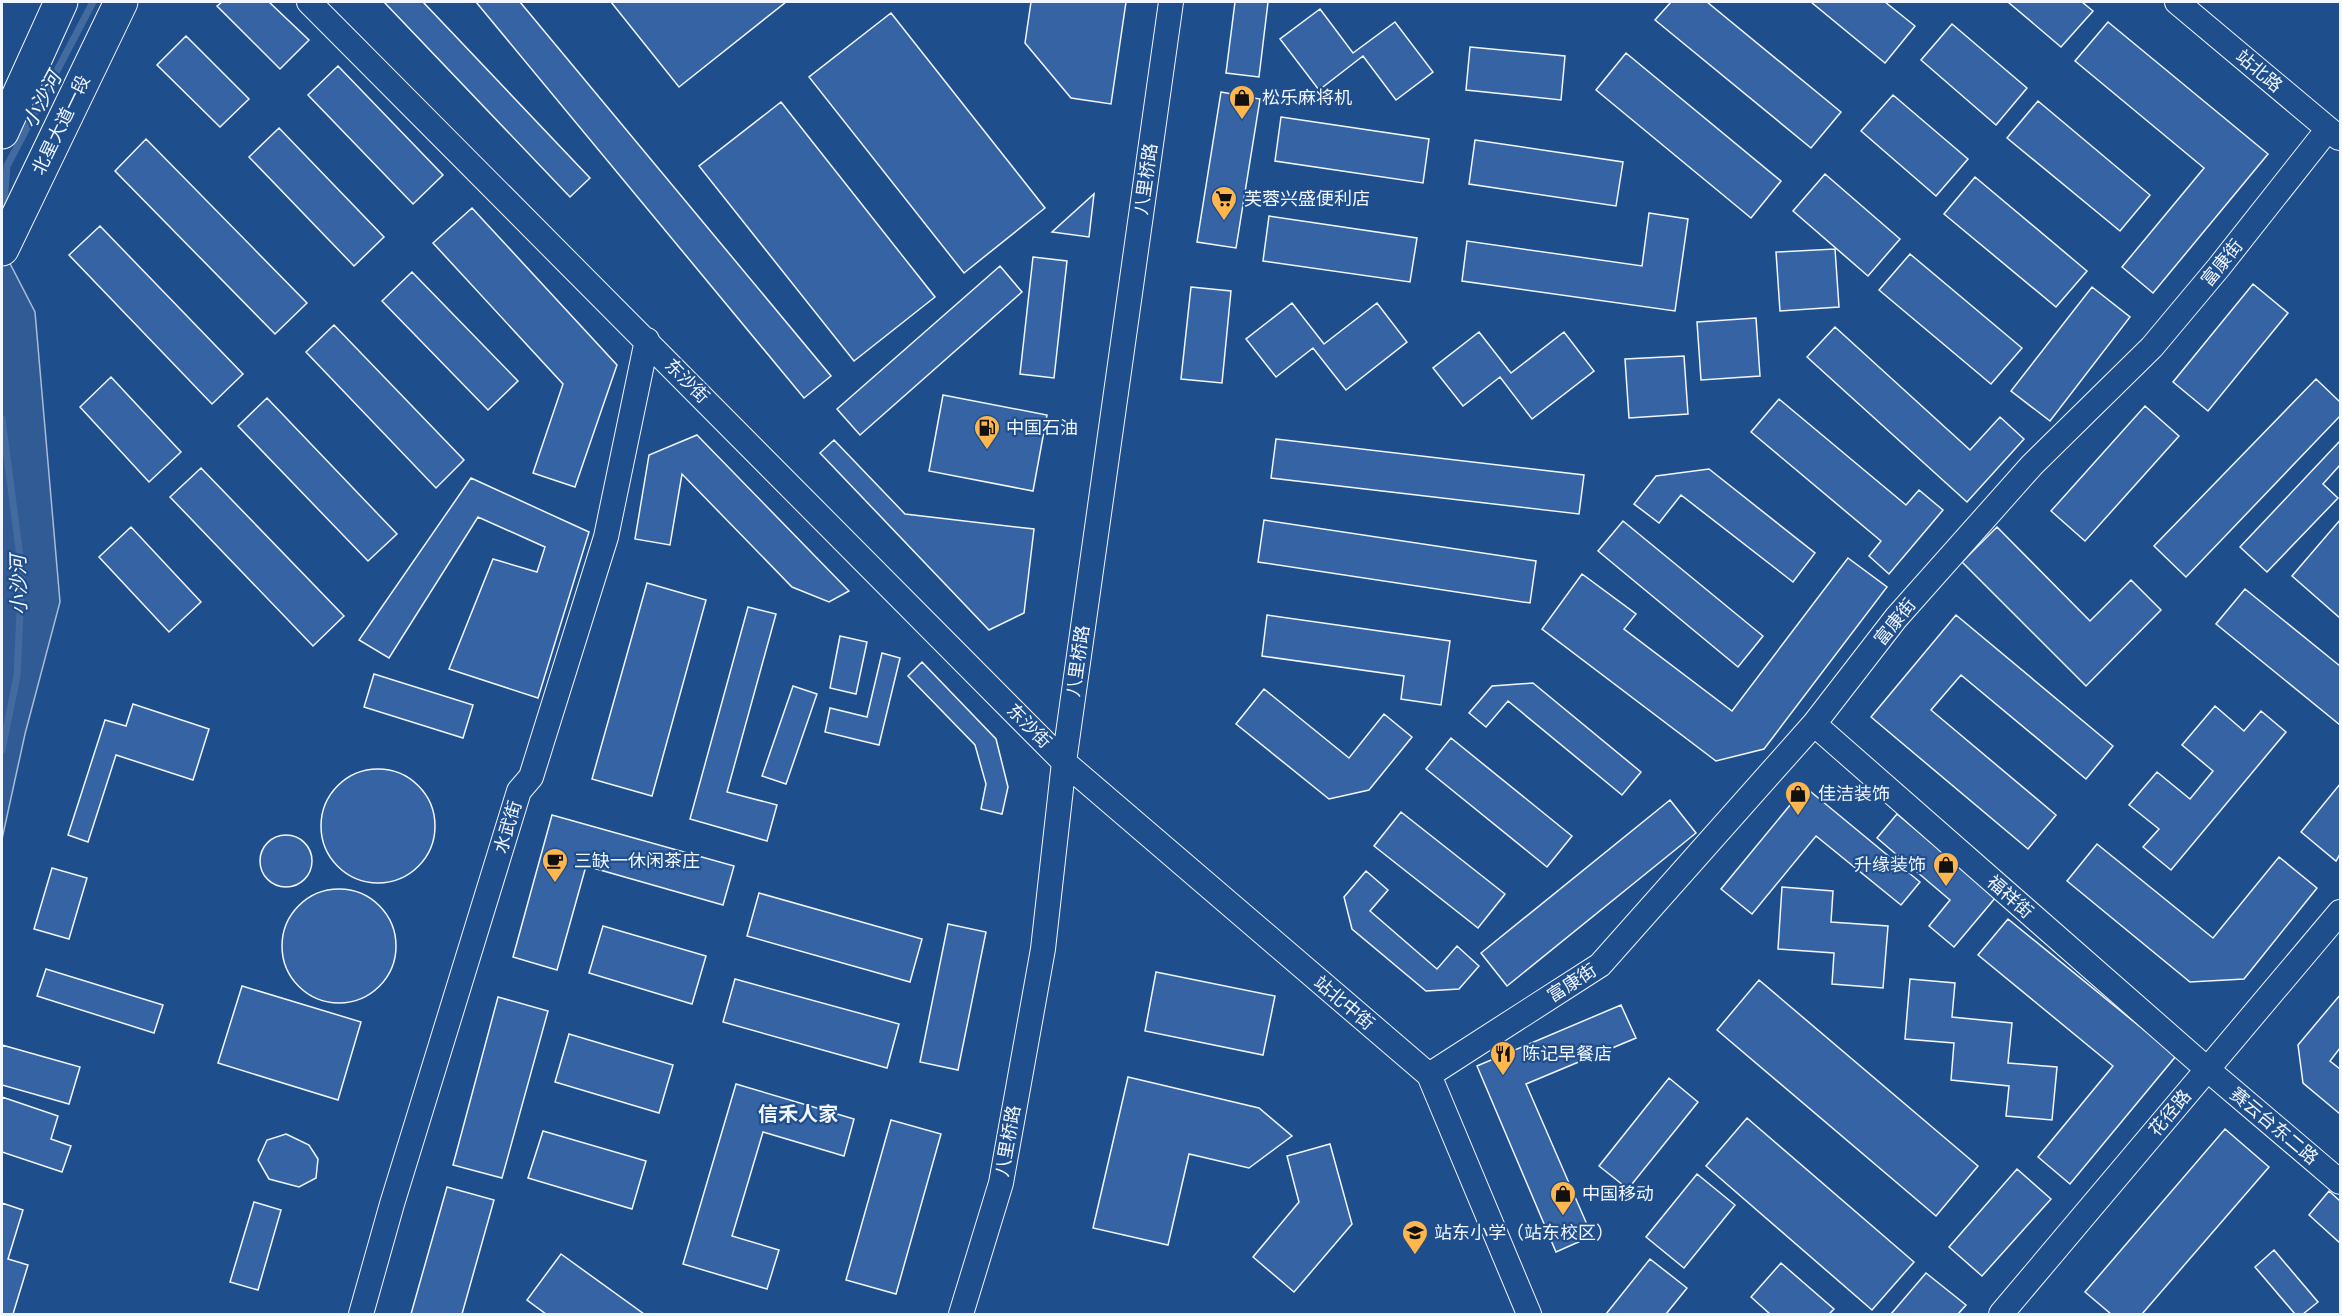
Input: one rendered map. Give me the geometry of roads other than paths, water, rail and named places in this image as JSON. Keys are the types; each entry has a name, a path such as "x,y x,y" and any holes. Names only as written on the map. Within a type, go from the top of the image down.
{"highway":[{"path":"2,132 61,2"},
{"name":"北星大道一段","path":"2,249 121,2"}],"street":[{"name":"东沙街","path":"309,2 1064,762"},
{"name":"八里桥路","path":"961,1314 1001,1183 1042,950 1064,762 1171,2"},
{"name":"站北路","path":"2177,2 2334,134"},
{"name":"富康街","path":"1428,1075 1600,965 1814,724 1896,618 2032,465 2152,347 2334,134"},
{"name":"水武街","path":"361,1314 392,1204 519,791 531,777 606,537 647,340"},
{"name":"福祥街","path":"1814,724 2207,1070"},
{"name":"站北中街","path":"1064,762 1428,1075 1529,1314"},
{"name":"花径路","path":"2001,1314 2340,912"},
{"name":"赛云台东二路","path":"2207,1070 2340,1182"}],"waterway":[{"name":"小沙河","path":"3,214 7,166 93,2"},
{"name":"小沙河","path":"2,419 22,572 17,676 2,750"}],"place":[{"name":"松乐麻将机","path":"1242,121"},
{"name":"芙蓉兴盛便利店","path":"1224,222"},
{"name":"中国石油","path":"987,451"},
{"name":"佳洁装饰","path":"1798,817"},
{"name":"三缺一休闲茶庄","path":"555,884"},
{"name":"升缘装饰","path":"1946,888"},
{"name":"陈记早餐店","path":"1503,1077"},
{"name":"中国移动","path":"1563,1217"},
{"name":"站东小学（站东校区）","path":"1415,1256"}],"district":[{"name":"信禾人家","path":"798,1114"}]}
